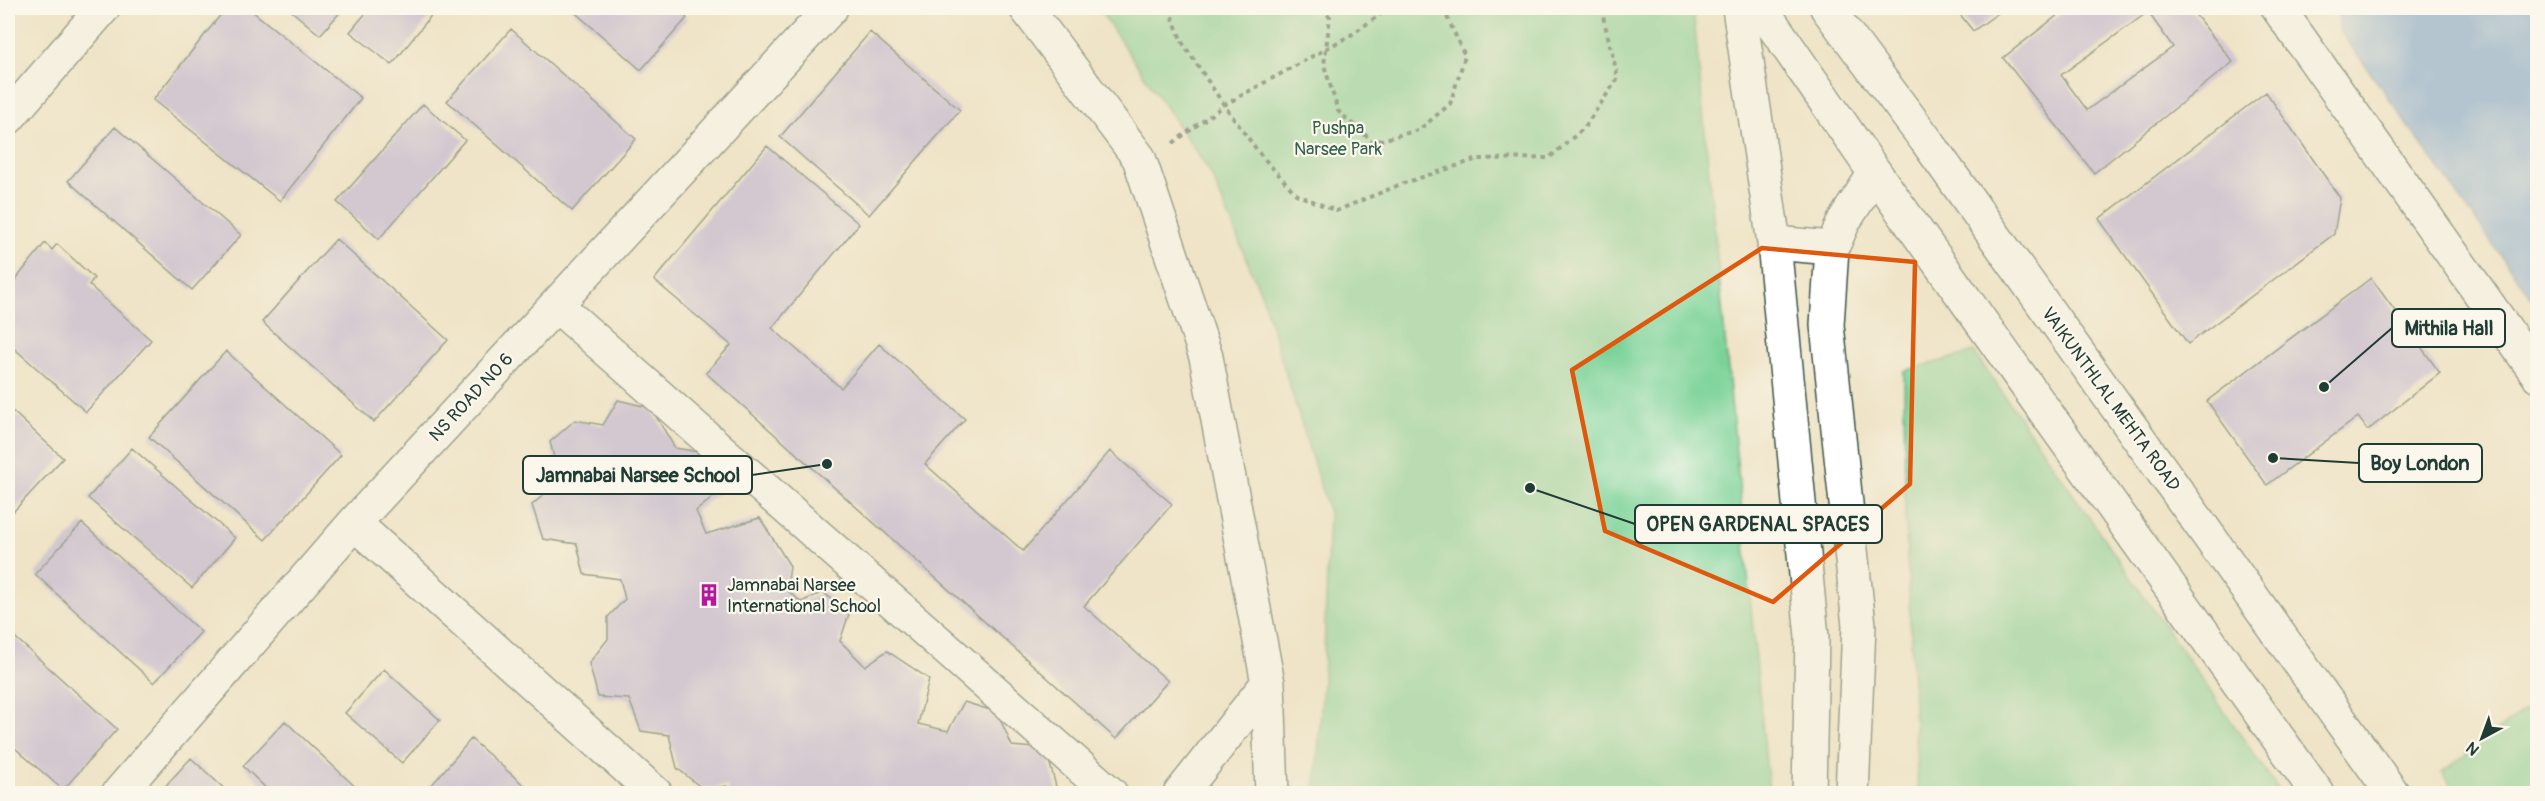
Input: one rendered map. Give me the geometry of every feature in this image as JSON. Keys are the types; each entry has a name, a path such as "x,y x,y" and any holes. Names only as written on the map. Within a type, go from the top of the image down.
{"street":[{"path":"8,118 103,8"},
{"name":"NS ROAD NO 6","path":"118,794 354,523 831,8"},
{"path":"1026,8 1139,158 1206,357 1268,683 1272,794"},
{"path":"1739,8 1774,243 1812,637 1809,794"},
{"path":"1761,8 1875,173 2318,794"},
{"name":"VAIKUNTHLAL MEHTA ROAD","path":"1827,8 1926,140 2393,794"},
{"path":"2278,8 2538,375"},
{"path":"1852,794 1858,625 1827,325 1832,248 1844,221 1875,173"},
{"path":"1774,243 1832,248"},
{"path":"556,305 1111,794"},
{"path":"354,523 652,792"},
{"path":"1180,794 1268,683"}],"path":[{"path":"1169,8 1182,42 1260,154 1296,194 1335,211 1404,183 1478,159 1549,158 1584,128 1618,78 1600,8"},
{"path":"1321,8 1330,17 1324,65 1338,111 1373,142 1419,130 1450,104 1466,56 1444,10 1440,8"},
{"path":"1139,158 1169,146 1224,105 1326,50 1389,8"}],"highlighted area":[{"path":"1762,248 1915,262 1910,484 1773,602 1605,531 1572,370"}],"green space":[{"name":"Pushpa Narsee Park","path":"1098,8 1693,8 1769,793 1315,793 1323,683 1329,513 1262,296 1210,172"},
{"path":"1974,352 2281,793 1918,793 1905,512 1904,371"},
{"path":"2537,701 2537,793 2457,793 2442,772"}],"water":[{"path":"2338,8 2537,8 2537,306 2339,29"}],"building":[{"path":"226,8 248,8 361,98 280,201 153,100"},
{"path":"288,8 344,8 320,35"},
{"path":"370,8 437,8 392,65 350,32"},
{"path":"570,8 674,8 687,18 641,70"},
{"path":"1955,8 2005,8 1973,31"},
{"path":"2067,8 2190,8 2233,62 2094,173 2003,58","holes":["2148,12 2173,47 2087,110 2061,75"]},
{"path":"511,29 636,139 572,211 447,101"},
{"path":"870,32 960,110 869,215 780,137"},
{"path":"2266,92 2340,198 2334,234 2188,344 2099,219"},
{"path":"423,104 465,140 379,239 337,202"},
{"path":"115,127 241,235 192,290 68,181"},
{"path":"767,146 859,224 772,328 841,388 879,344 965,419 925,464 1023,551 1110,451 1172,504 1084,606 1168,681 1116,739 706,373 731,345 654,280"},
{"path":"336,239 448,340 374,422 262,322"},
{"path":"45,243 52,250 57,244 94,278 89,285 151,340 86,412 8,343 8,289"},
{"path":"2371,278 2440,373 2368,430 2358,417 2267,485 2207,401"},
{"path":"226,351 341,455 265,540 149,437"},
{"name":"Jamnabai Narsee International School","path":"618,400 651,408 675,448 711,454 721,491 696,511 706,534 760,518 790,566 787,590 801,602 823,592 849,614 840,641 865,666 887,651 929,679 918,724 948,731 964,702 997,712 1012,746 1046,749 1058,794 729,794 727,786 703,789 677,768 669,735 641,731 629,699 598,697 589,663 608,639 608,617 625,599 620,579 584,574 577,544 543,539 532,505 560,480 550,442 575,420 603,425"},
{"path":"8,407 63,458 12,513 8,508"},
{"path":"132,448 235,538 192,588 88,498"},
{"path":"82,523 201,632 154,683 35,574"},
{"path":"8,631 117,729 63,790 8,742"},
{"path":"384,669 440,720 402,763 345,713"},
{"path":"285,721 363,794 272,794 243,766"},
{"path":"471,739 534,794 424,794"},
{"path":"191,758 230,794 158,794"}],"place":[{"name":"Mithila Hall","path":"2324,387"},
{"name":"Boy London","path":"2273,458"},
{"name":"Jamnabai Narsee School","path":"827,464"},
{"name":"OPEN GARDENAL SPACES","path":"1530,488"},
{"name":"Jamnabai Narsee International School","path":"709,595"}]}
